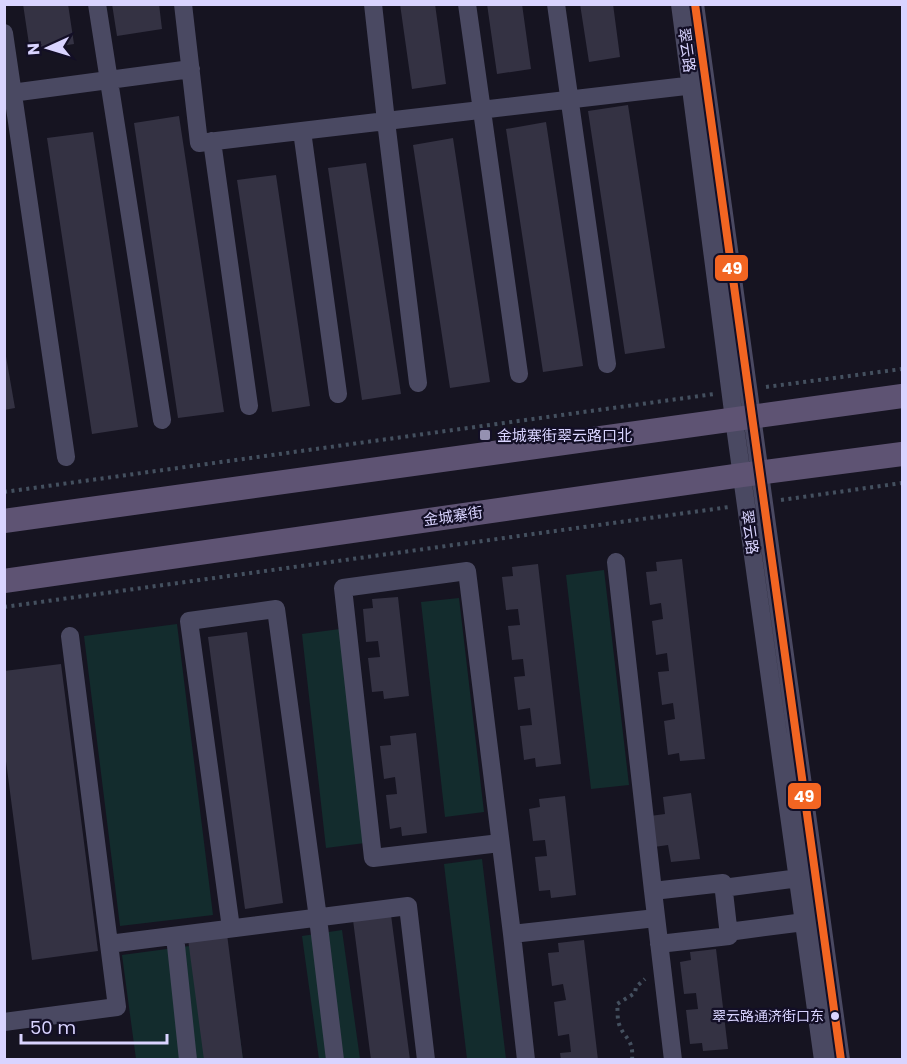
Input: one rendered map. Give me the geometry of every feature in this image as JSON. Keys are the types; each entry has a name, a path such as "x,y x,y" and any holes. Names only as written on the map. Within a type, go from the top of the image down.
{"main road":[{"path":"4,520 903,396"},
{"name":"金城寨街","path":"4,581 903,454"}],"street":[{"path":"97,4 162,420"},
{"path":"183,4 199,143 699,84"},
{"path":"373,4 418,383"},
{"path":"467,4 519,374"},
{"path":"556,4 607,364"},
{"name":"翠云路","path":"680,4 699,84"},
{"name":"翠云路","path":"696,4 699,84 750,474 841,1059"},
{"path":"4,33 9,93 66,457"},
{"path":"9,93 191,69"},
{"path":"302,131 338,394"},
{"path":"212,141 249,406"},
{"name":"翠云路","path":"755,503 804,922 823,1059"},
{"path":"616,562 673,1059"},
{"path":"500,843 373,858 343,588 467,571 512,934 526,1059"},
{"path":"231,928 189,621 276,609 335,1059"},
{"path":"4,1022 117,1007 70,636"},
{"path":"723,888 799,878"},
{"path":"653,891 723,883 729,936 659,944"},
{"path":"109,944 408,906 426,1059"},
{"path":"512,934 656,918"},
{"path":"728,932 804,922"},
{"path":"175,936 188,1059"}],"path":[{"path":"4,492 903,369"},
{"path":"4,607 903,483"},
{"path":"632,1059 630,1039 619,1024 617,1004 635,993 636,987 662,964"}],"green space":[{"path":"604,570 629,785 591,789 566,575"},
{"path":"459,598 484,812 445,817 421,602"},
{"path":"177,624 213,915 120,926 84,636"},
{"path":"340,629 365,843 326,848 302,634"},
{"path":"482,859 506,1059 467,1059 444,864"},
{"path":"342,930 360,1059 319,1059 302,936"},
{"path":"227,941 243,1059 136,1059 122,955"}],"building":[{"path":"23,4 68,4 74,44 30,51"},
{"path":"112,4 159,4 162,29 117,36"},
{"path":"400,4 435,4 446,84 412,89"},
{"path":"487,4 522,4 531,69 497,74"},
{"path":"580,4 613,4 620,57 589,62"},
{"path":"628,105 665,348 625,354 588,111"},
{"path":"179,116 224,412 178,418 134,123"},
{"path":"546,122 583,366 543,372 506,129"},
{"path":"93,132 138,427 92,434 47,138"},
{"path":"453,138 490,382 450,388 413,145"},
{"path":"366,163 401,394 362,400 328,168"},
{"path":"276,175 310,406 272,412 237,180"},
{"path":"4,345 15,408 4,410"},
{"path":"682,559 705,759 680,761 679,753 668,755 664,721 675,719 673,703 662,705 658,672 669,671 667,653 656,655 652,621 663,619 661,603 650,605 646,572 657,571 656,562"},
{"path":"538,564 561,764 536,767 535,758 524,760 520,726 532,725 530,708 518,710 514,677 525,676 523,659 512,660 508,626 520,625 518,609 506,610 502,577 513,576 512,567"},
{"path":"398,597 409,696 384,699 383,691 372,692 368,658 380,657 378,641 366,642 363,609 373,608 372,599"},
{"path":"247,632 283,903 245,909 208,637"},
{"path":"61,664 98,951 32,960 4,746 4,671"},
{"path":"416,733 427,833 402,836 401,827 390,829 386,795 397,794 395,777 384,779 380,746 391,745 390,736"},
{"path":"691,793 700,859 671,862 668,845 654,847 650,816 665,814 663,797"},
{"path":"565,796 576,895 551,898 550,890 539,891 535,857 547,856 545,840 533,841 529,809 540,807 539,799"},
{"path":"391,915 410,1060 371,1060 353,920"},
{"path":"227,934 243,1060 204,1060 188,939"},
{"path":"584,940 598,1060 561,1060 560,1053 571,1052 569,1034 558,1036 554,1002 566,1000 563,984 552,986 548,953 559,952 558,943"},
{"path":"716,949 728,1049 703,1051 702,1043 690,1044 686,1010 698,1009 696,993 684,994 680,962 691,960 690,952"}],"transit line":[{"name":"49","path":"695,4 841,1060"}],"place":[{"name":"金城寨街翠云路口北","path":"485,435"},
{"name":"翠云路通济街口东","path":"835,1016"}]}
